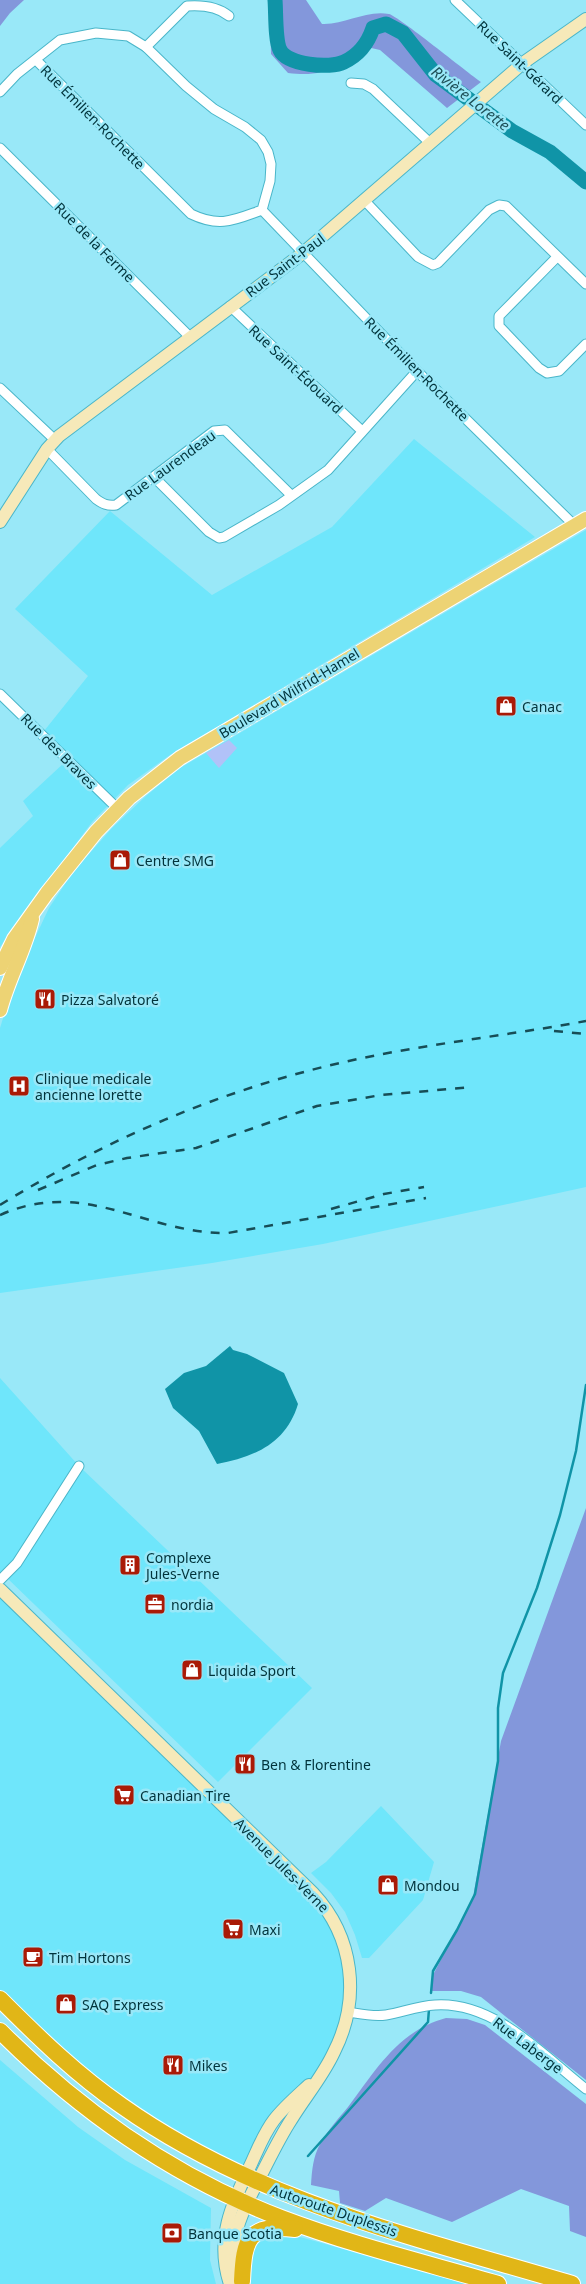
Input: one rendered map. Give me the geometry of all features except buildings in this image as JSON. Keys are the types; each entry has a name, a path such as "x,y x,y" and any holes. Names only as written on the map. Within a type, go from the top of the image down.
{"highway":[{"name":"Autoroute Duplessis","path":"0,2000 72,2068 121,2106 175,2141 251,2180 341,2215 572,2284"},
{"name":"Autoroute Duplessis","path":"0,2031 66,2092 117,2131 169,2164 241,2200 321,2232 498,2284"},
{"path":"238,2283 246,2248 250,2239 258,2231 274,2227 321,2232"}],"main road":[{"name":"Boulevard Wilfrid-Hamel","path":"0,968 14,939 61,874 118,808 151,779 180,758 580,522"},
{"name":"Boulevard Wilfrid-Hamel","path":"0,1010 7,984 28,938 33,915"}],"street":[{"name":"Rue Saint-Gérard","path":"454,0 523,63 532,75 586,125"},
{"path":"146,47 186,6 212,8 222,11 228,16"},
{"name":"Rue Saint-Paul","path":"0,522 51,445 189,336 303,253 365,201 429,142 523,63 586,20"},
{"name":"Rue Émilien-Rochette","path":"113,33 128,36 146,47 186,86 261,140 268,152 270,164 270,180 262,210 239,220 216,223 191,214 36,60 60,40 79,35 113,33"},
{"path":"0,92 8,82 36,60"},
{"path":"352,84 364,84 373,89 429,142"},
{"name":"Rue de la Ferme","path":"0,148 189,336"},
{"path":"365,201 428,264 438,263 489,210 499,205 511,209 556,257 586,284"},
{"name":"Rue Émilien-Rochette","path":"262,210 417,371 580,522"},
{"path":"556,257 499,316 499,326 539,368 547,373 559,371 586,344"},
{"name":"Rue Saint-Édouard","path":"230,306 362,431"},
{"path":"154,477 209,532 219,538 271,509 328,470 417,371"},
{"name":"Rue Laurendeau","path":"0,388 103,504 116,505 214,431 225,430 290,495"},
{"name":"Rue des Braves","path":"0,694 118,808"},
{"path":"0,1580 17,1563 80,1466"},
{"name":"Avenue Jules-Verne","path":"0,1589 318,1900 335,1922 347,1954 350,1978 348,2012 335,2051 317,2078 296,2096 273,2121 251,2180 241,2200 235,2238 238,2283"},
{"name":"Rue Laberge","path":"348,2012 384,2015 421,2006 442,2004 478,2010 510,2029 586,2089"}],"shaded area":[{"path":"0,0 24,0 0,26"},
{"path":"270,0 306,0 322,24 330,24 372,14 389,14 419,34 481,82 447,108 380,50 367,47 322,72 313,74 288,73 271,54"},
{"path":"414,439 535,537 170,755 128,785 92,822 0,947 0,848 33,816 23,801 65,762 40,736 88,676 15,609 110,511 212,595 332,527"},
{"path":"586,530 586,1187 323,1244 212,1263 0,1293 0,1028 8,1002 32,944 49,908 73,872 112,828 180,768"},
{"path":"229,740 237,748 219,768 206,753"},
{"path":"230,1346 233,1350 247,1354 284,1373 298,1404 293,1418 277,1439 244,1457 217,1464 199,1431 173,1408 165,1389 184,1373 206,1366"},
{"path":"0,1378 79,1466 312,1688 218,1782 5,1576 0,1580"},
{"path":"586,1508 586,2080 481,1997 461,1991 432,1991 432,1977 473,1897 501,1741"},
{"path":"0,1589 327,1910 350,1987 332,2058 296,2096 244,2177 175,2141 0,1999"},
{"path":"381,1806 434,1862 423,1900 369,1958 362,1958 345,1912 331,1893 311,1873 326,1862"},
{"path":"446,2018 467,2019 485,2025 586,2104 586,2237 570,2231 569,2206 521,2189 452,2222 386,2198 365,2211 340,2203 339,2191 311,2185 314,2159 320,2144 379,2066 401,2042 414,2032"},
{"path":"0,2060 78,2127 125,2160 211,2208 210,2260 216,2284 0,2284"},
{"path":"282,2232 470,2284 251,2284 247,2268 252,2242"}],"waterway":[{"name":"Rivière Lorette","path":"275,0 278,46 284,55 309,64 338,64 354,56 362,48 373,28 386,24 403,33 436,75 512,131 550,152 586,182"},
{"path":"431,1993 433,1971 475,1894 498,1761 498,1708 503,1673 537,1588 560,1515 576,1451 586,1385"},
{"path":"308,2156 428,2022 429,2009"}],"railway":[{"path":"0,1205 40,1181 123,1138 209,1102 253,1087 298,1073 374,1056 586,1021"},
{"path":"554,1031 586,1034"},
{"path":"38,1190 97,1165 127,1158 196,1148 317,1106 381,1095 473,1087"},
{"path":"331,1209 384,1194 424,1187"},
{"path":"0,1215 31,1205 60,1202 88,1204 169,1225 198,1231 228,1233 426,1198"}],"place":[{"name":"Canac","path":"506,706"},
{"name":"Centre SMG","path":"120,860"},
{"name":"Pizza Salvatoré","path":"45,999"},
{"name":"Clinique medicale ancienne lorette","path":"19,1086"},
{"name":"Complexe Jules-Verne","path":"130,1565"},
{"name":"nordia","path":"155,1604"},
{"name":"Liquida Sport","path":"192,1670"},
{"name":"Ben & Florentine","path":"245,1764"},
{"name":"Canadian Tire","path":"124,1795"},
{"name":"Mondou","path":"388,1885"},
{"name":"Maxi","path":"233,1929"},
{"name":"Tim Hortons","path":"33,1957"},
{"name":"SAQ Express","path":"66,2004"},
{"name":"Mikes","path":"173,2065"},
{"name":"Banque Scotia","path":"172,2233"}]}
